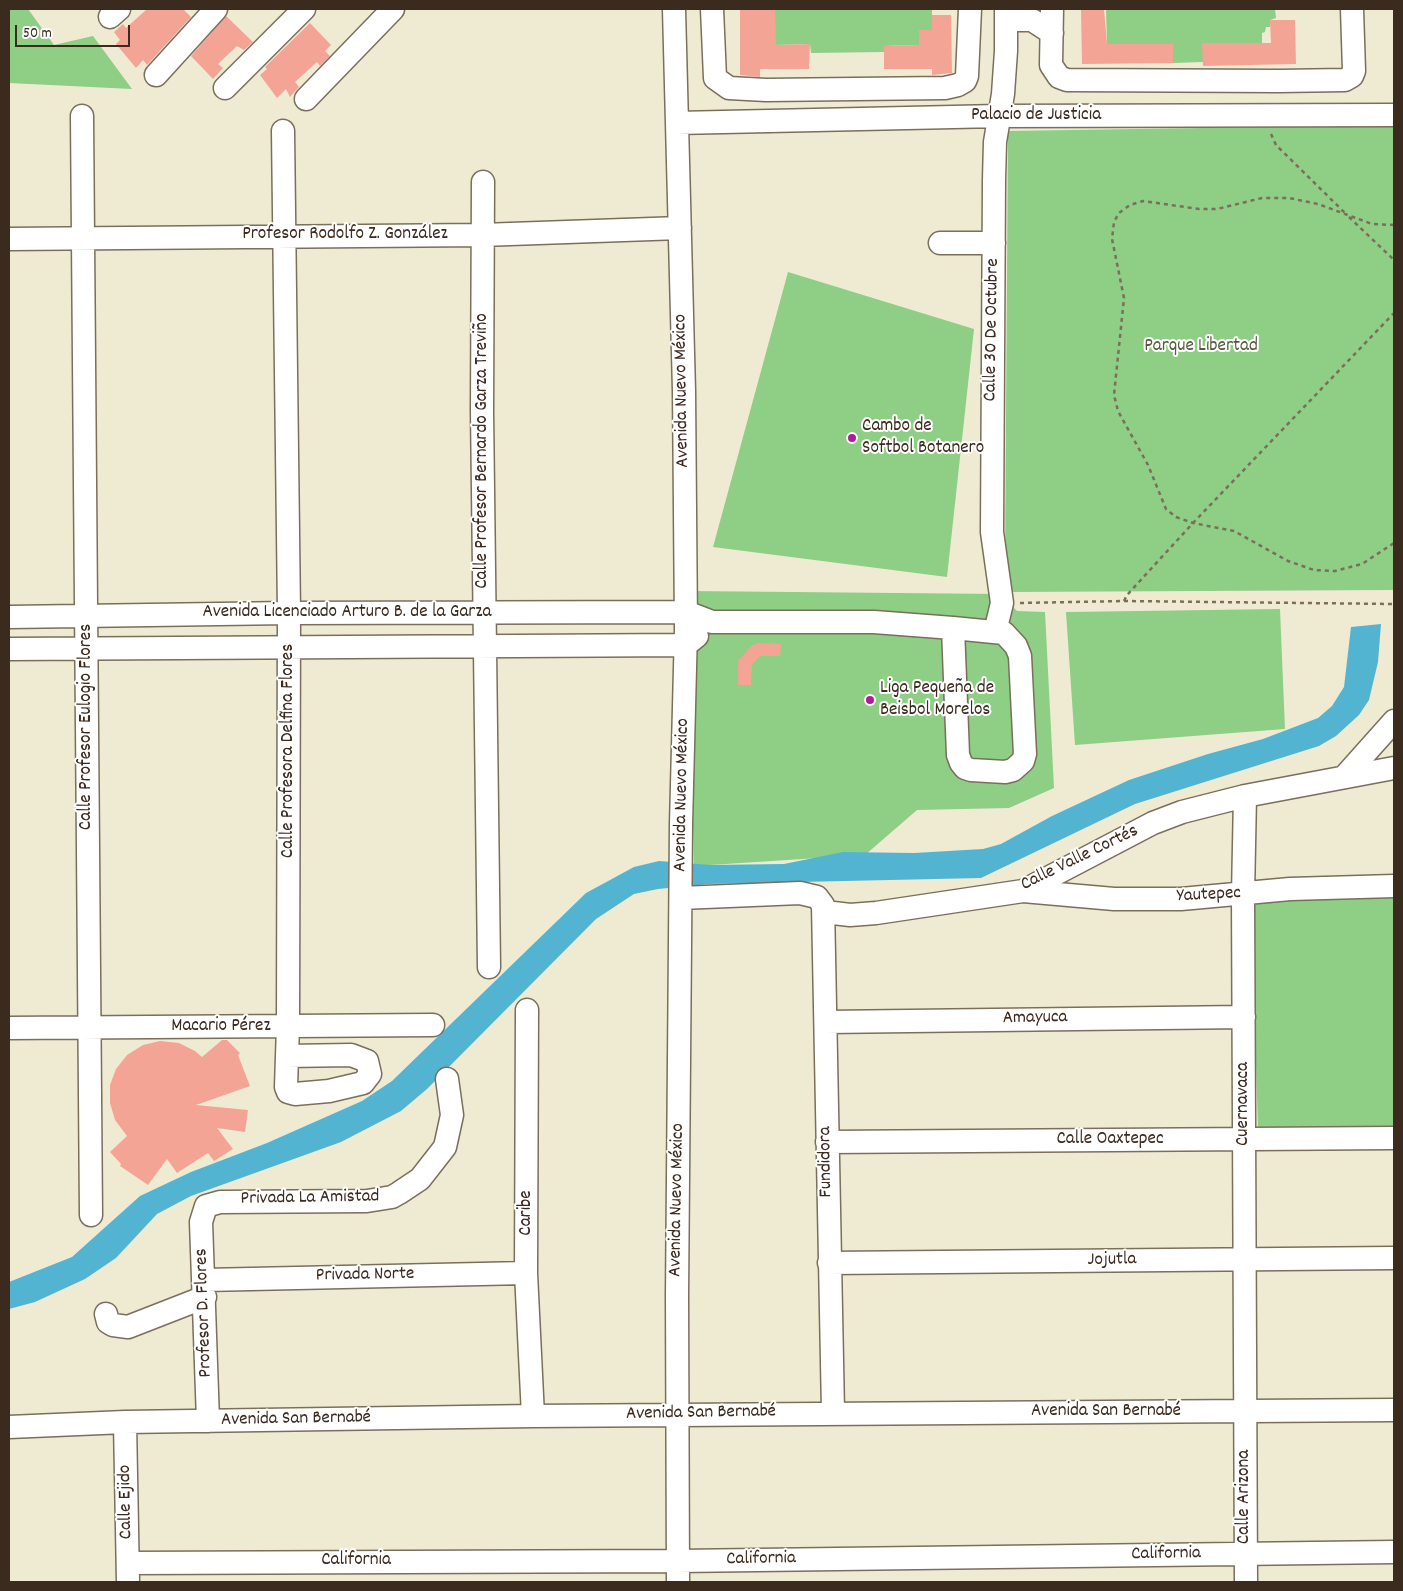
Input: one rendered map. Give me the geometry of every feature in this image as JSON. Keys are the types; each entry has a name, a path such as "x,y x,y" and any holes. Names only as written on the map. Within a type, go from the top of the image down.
{"street":[{"path":"156,75 216,9"},
{"path":"225,88 304,9"},
{"path":"306,99 393,9"},
{"path":"674,9 712,10 714,66 718,82 729,88 741,90 775,90 946,88 958,85 965,81 967,76 970,9"},
{"name":"Avenida Nuevo México","path":"674,9 680,228 686,612 681,858 676,1415 678,1571"},
{"path":"1052,9 1051,66 1059,77 1067,80 1345,80 1352,76 1354,71 1352,9"},
{"path":"1006,14 1032,20 1052,33"},
{"name":"Calle 30 De Octubre","path":"995,632 1002,603 992,532 994,171 1004,77 1006,14"},
{"name":"Palacio de Justicia","path":"677,123 999,116 1274,128 1394,115"},
{"name":"Calle Profesor Eulogio Flores","path":"82,116 91,1215"},
{"name":"Calle Profesora Delfina Flores","path":"283,131 289,613 288,1026 287,1056 286,1087 288,1092 295,1094 329,1091 362,1083 368,1078 371,1069 367,1061 351,1055 287,1056"},
{"name":"Calle Profesor Bernardo Garza Treviño","path":"483,182 485,646 489,967"},
{"name":"Profesor Rodolfo Z. González","path":"9,239 482,234 680,228"},
{"path":"940,243 994,243"},
{"path":"686,612 712,622 874,622 953,628 995,632 1008,636 1020,656 1025,754 1023,762 1019,766 1005,772 965,768 958,755 953,628"},
{"name":"Avenida Licenciado Arturo B. de la Garza","path":"9,617 289,613 686,612"},
{"path":"686,645 712,622"},
{"name":"Avenida Licenciado Arturo B. de la Garza","path":"9,648 686,645"},
{"path":"1344,777 1394,720"},
{"name":"Calle Valle Cortés","path":"825,912 850,915 876,913 1024,891 1153,823 1182,812 1245,796 1394,768"},
{"name":"Cuernavaca","path":"1245,796 1243,895 1245,1411"},
{"name":"Yautepec","path":"1024,891 1114,899 1243,895 1290,889 1394,886"},
{"path":"681,895 808,894 821,900 825,912"},
{"name":"Fundidora","path":"825,912 827,1142 833,1412"},
{"name":"Caribe","path":"527,1010 526,1273 533,1416"},
{"name":"Amayuca","path":"826,1022 1244,1017"},
{"name":"Macario Pérez","path":"9,1028 433,1025"},
{"name":"Privada La Amistad","path":"206,1206 220,1202 367,1201 392,1197 400,1193 420,1179 445,1147 452,1115 447,1079"},
{"name":"Calle Oaxtepec","path":"827,1142 1394,1138"},
{"name":"Profesor D. Flores","path":"206,1206 201,1222 205,1289 208,1421"},
{"name":"Jojutla","path":"829,1263 1394,1258"},
{"name":"Privada Norte","path":"106,1314 108,1322 113,1325 128,1327 205,1289 526,1273"},
{"name":"Avenida San Bernabé","path":"9,1427 125,1422 833,1412 1394,1410"},
{"name":"Calle Arizona","path":"1245,1411 1246,1582"},
{"name":"Calle Ejido","path":"125,1422 128,1573"},
{"name":"California","path":"128,1573 678,1571 1246,1554 1394,1552"}],"path":[{"path":"1274,128 1276,145 1394,260"},
{"path":"1394,225 1372,224 1318,204 1289,198 1262,198 1217,209 1199,209 1143,201 1130,205 1119,213 1114,222 1112,239 1124,298 1119,357 1114,382 1116,403 1118,411 1148,465 1166,509 1176,517 1193,523 1234,531 1288,561 1314,570 1335,571 1362,564 1394,543"},
{"path":"1124,601 1127,595 1193,523 1394,313"},
{"path":"1013,602 1124,601 1394,604"}],"green space":[{"path":"9,9 28,9 54,45 93,36 132,89 9,83"},
{"path":"758,9 932,9 932,30 919,30 919,45 884,46 884,52 811,53 810,44 776,45 758,30"},
{"path":"1106,9 1275,9 1276,18 1270,20 1270,27 1266,27 1265,32 1262,33 1262,43 1203,43 1203,62 1173,63 1173,44 1107,44"},
{"name":"Parque Libertad","path":"1394,125 1394,590 1011,592 1005,563 1008,131"},
{"name":"Cambo de Softbol Botanero","path":"788,272 974,329 947,577 713,547"},
{"name":"Liga Pequeña de Beisbol Morelos","path":"688,591 1001,594 1017,611 1045,612 1054,788 1009,808 917,810 865,855 710,865 694,869"},
{"path":"1280,609 1285,729 1075,745 1066,612"},
{"path":"1394,896 1394,1130 1258,1130 1251,900"}],"water":[{"path":"1381,624 1378,662 1369,700 1359,715 1336,736 1319,746 1135,804 981,878 709,884 658,889 634,894 596,919 427,1089 401,1111 341,1142 191,1196 157,1214 116,1258 85,1279 35,1302 9,1309 9,1282 72,1257 140,1196 191,1172 267,1143 362,1101 392,1081 586,893 634,867 659,861 710,865 784,864 843,852 914,853 983,849 1001,844 1052,816 1129,780 1208,754 1263,739 1318,718 1332,706 1344,687 1351,627"}],"building":[{"path":"147,9 183,9 191,17 147,65 143,60 136,68 116,44 120,40 114,32 123,24 126,28"},
{"path":"740,9 775,9 776,45 810,44 809,69 760,69 760,77 740,75"},
{"path":"1081,9 1104,9 1107,44 1173,44 1173,63 1082,64"},
{"path":"932,15 951,15 952,73 932,75 932,69 884,69 884,46 919,45 919,30 932,30"},
{"path":"226,16 253,42 244,50 237,46 218,64 223,68 213,79 191,56"},
{"path":"1270,20 1295,20 1296,64 1203,66 1202,43 1271,43"},
{"path":"310,23 331,45 325,51 330,56 320,66 317,62 295,82 299,87 290,97 286,89 277,98 260,75 267,69 265,67"},
{"path":"758,643 781,644 780,656 760,656 752,665 751,685 738,685 738,661 751,646"},
{"path":"222,1040 227,1040 240,1053 238,1055 250,1086 196,1105 248,1110 245,1132 217,1128 233,1149 214,1161 208,1153 177,1173 167,1159 148,1185 120,1166 121,1164 110,1152 127,1136 115,1120 110,1103 110,1085 116,1069 127,1055 143,1045 160,1041 179,1043 202,1057"}],"place":[{"name":"Cambo de Softbol Botanero","path":"852,438"},
{"name":"Liga Pequeña de Beisbol Morelos","path":"870,700"}]}
